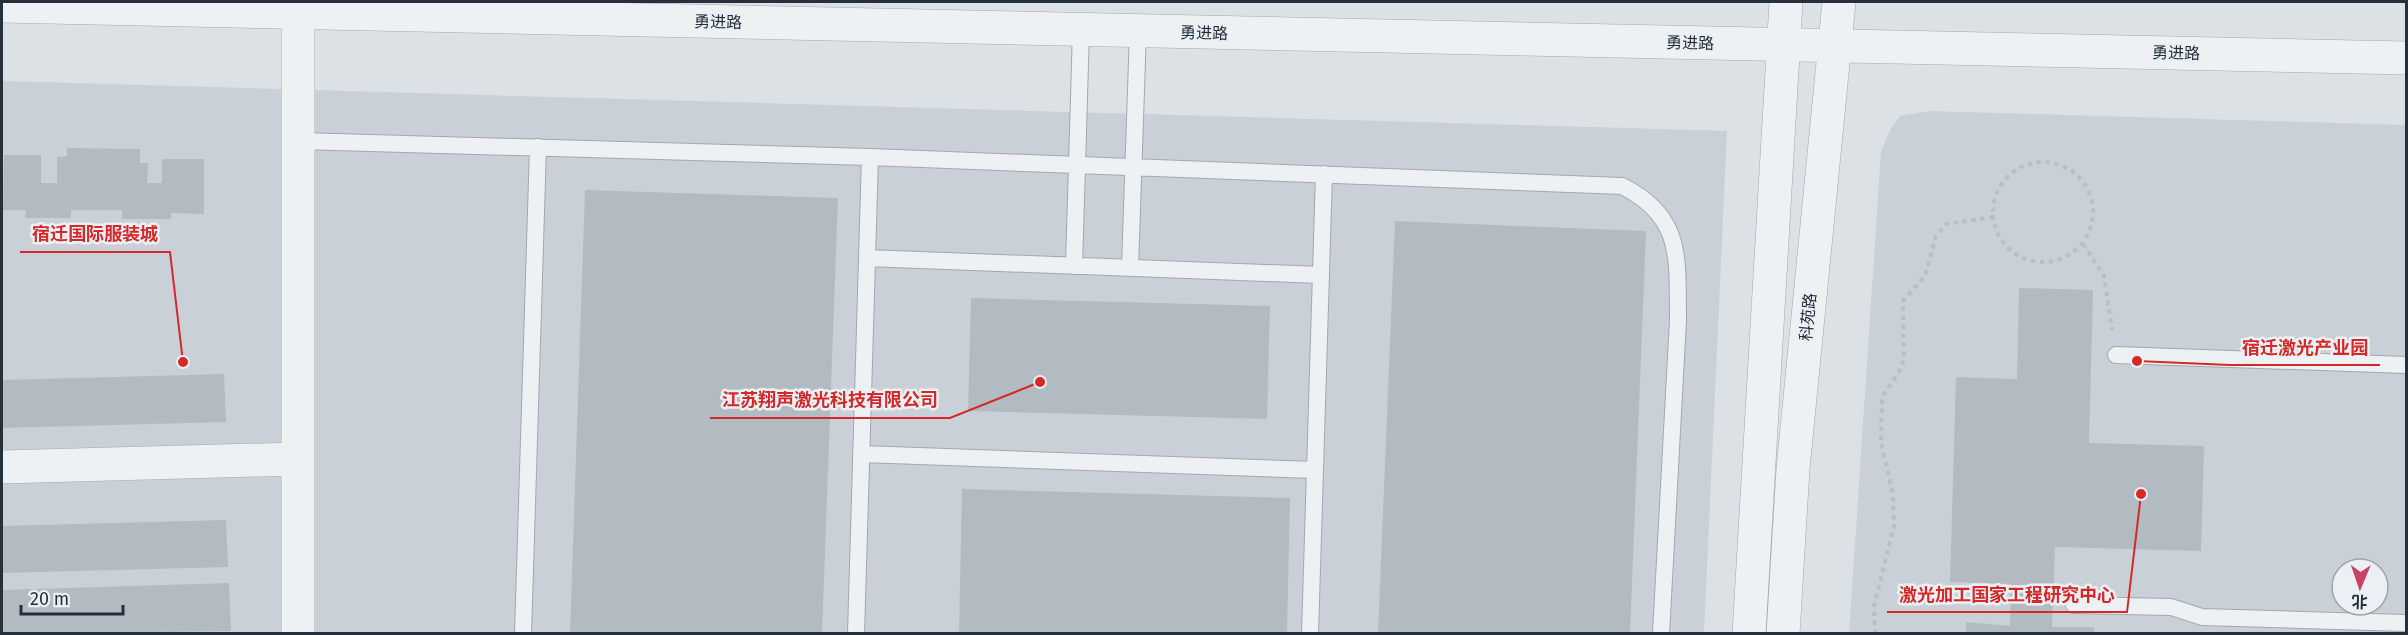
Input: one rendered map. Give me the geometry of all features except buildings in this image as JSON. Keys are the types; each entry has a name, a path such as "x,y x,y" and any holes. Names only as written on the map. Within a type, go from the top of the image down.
{"street":[{"path":"1749,633 1786,2"},
{"name":"科苑路","path":"1783,633 1793,469 1839,2"},
{"name":"勇进路","path":"2,6 2406,58"},
{"path":"298,13 300,141 298,633"},
{"path":"2,468 297,459"}],"lane":[{"path":"1074,266 1081,30"},
{"path":"1130,268 1138,31"},
{"path":"300,141 870,157 1622,186 1646,197 1661,214 1673,239 1678,320 1661,633"},
{"path":"523,633 538,147"},
{"path":"856,633 870,157"},
{"path":"1310,633 1324,174"},
{"path":"867,258 1321,275"},
{"path":"2116,355 2406,365"},
{"path":"861,454 1315,470"},
{"path":"2074,605 2171,607 2202,625 2406,623"}],"path":[{"path":"2042,162 2058,164 2073,171 2084,183 2092,197 2094,214 2091,230 2083,244 2070,255 2054,262 2037,262 2020,258 2001,241 1992,217 1993,200 2001,184 2011,172 2026,164 2042,162"},
{"path":"1875,633 1874,606 1894,526 1893,495 1881,442 1882,397 1899,372 1904,359 1903,301 1925,276 1936,236 1946,224 1992,217"},
{"path":"2083,244 2104,276 2116,355"}],"shaded area":[{"path":"2,81 1727,131 1704,633 2,634"},
{"path":"1929,111 2406,125 2406,633 1849,634 1881,152 1890,130 1900,116"}],"place":[{"name":"宿迁激光产业园","path":"2137,361"},
{"name":"宿迁国际服装城","path":"183,362"},
{"name":"江苏翔声激光科技有限公司","path":"1040,382"},
{"name":"激光加工国家工程研究中心","path":"2141,494"}]}
